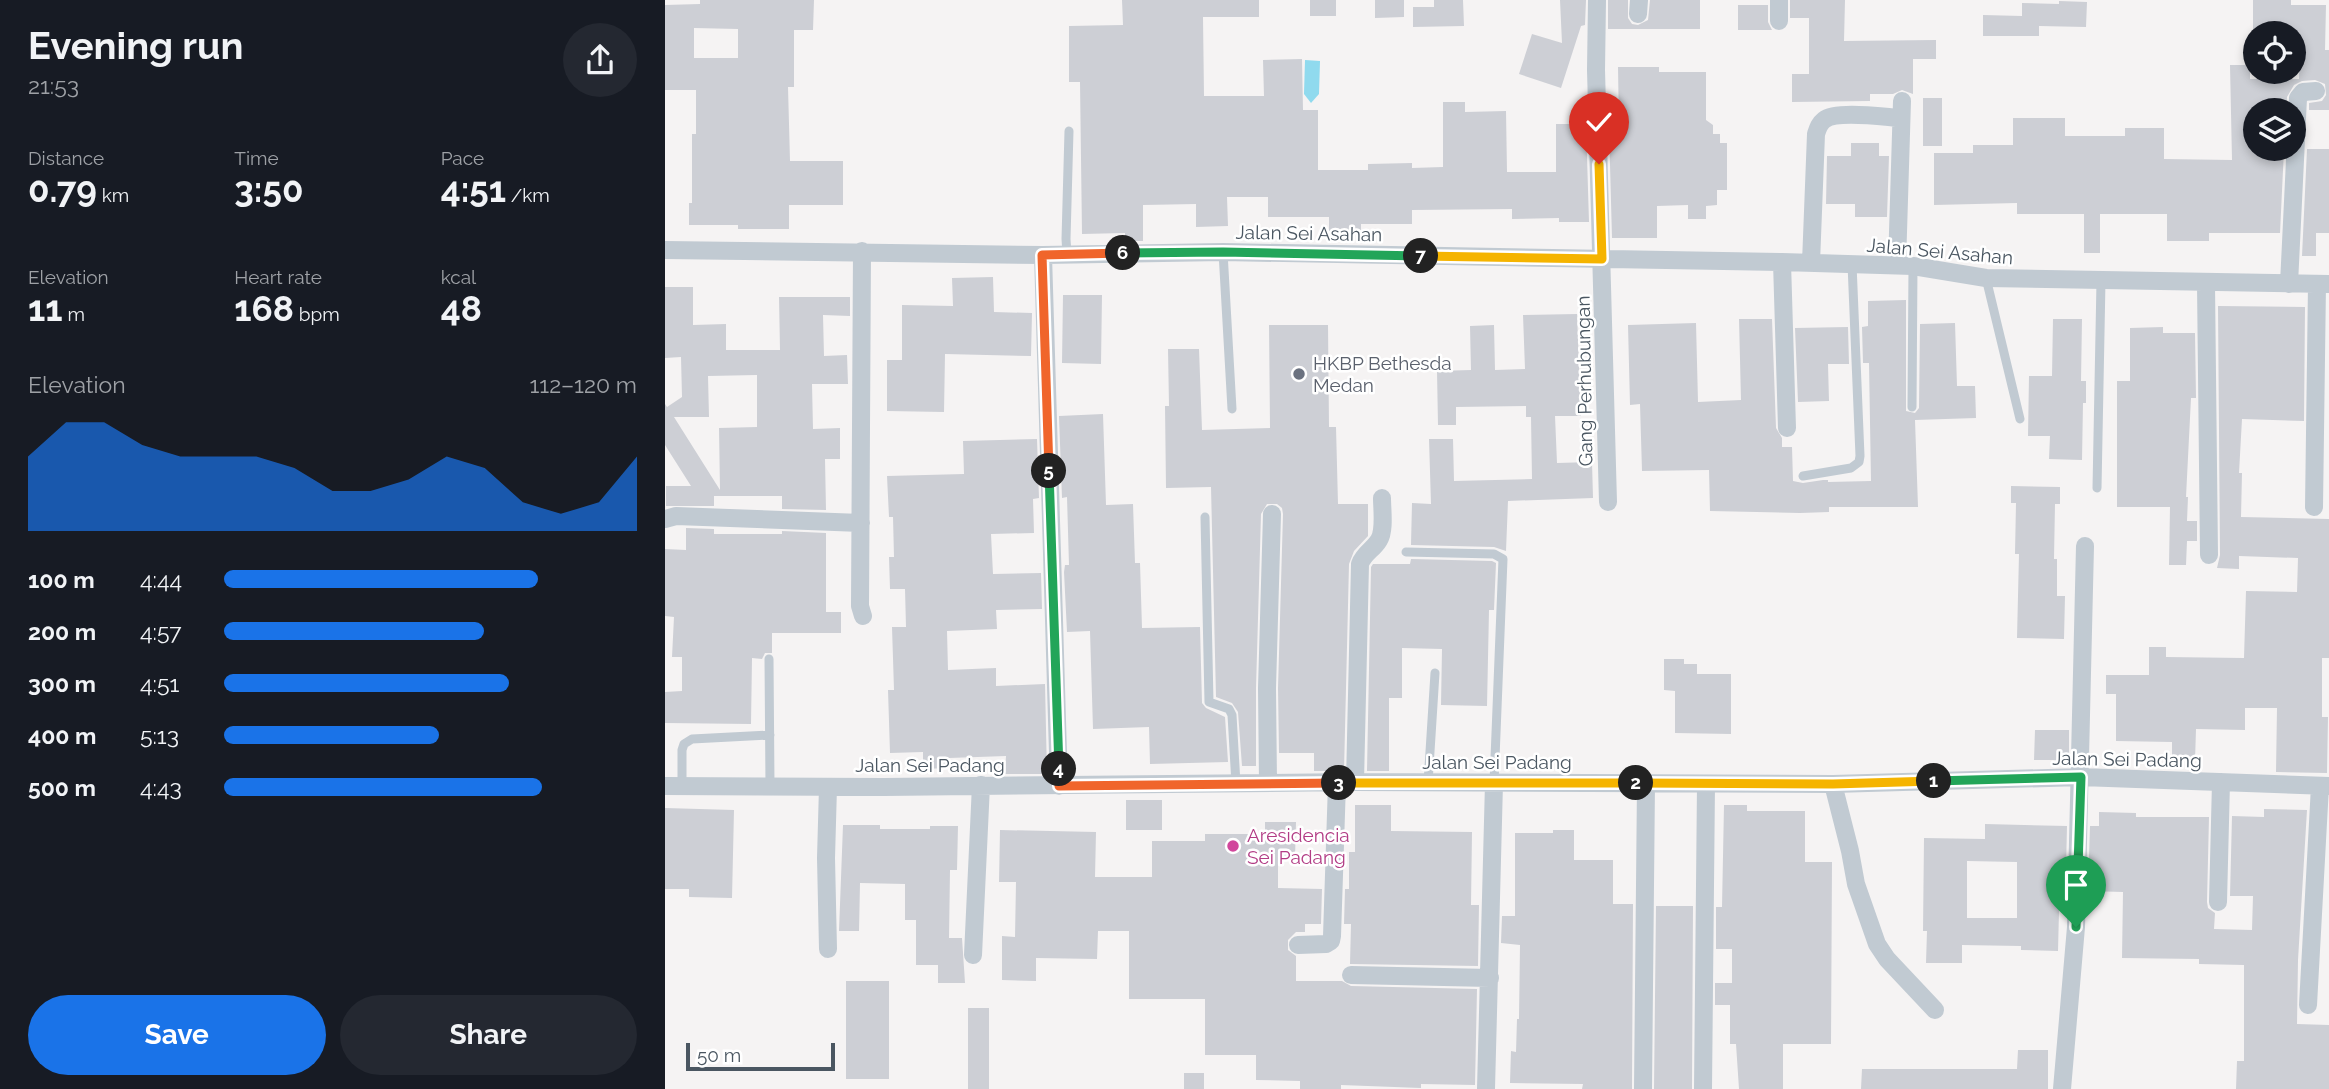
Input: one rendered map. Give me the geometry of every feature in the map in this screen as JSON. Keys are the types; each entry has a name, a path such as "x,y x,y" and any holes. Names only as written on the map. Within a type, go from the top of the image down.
{"street":[{"name":"Gang Perhubungan","path":"1597,0 1596,69 1608,502"},
{"path":"1779,0 1779,20"},
{"path":"2289,284 2298,98 2303,92 2316,91"},
{"path":"1811,262 1819,125 1834,116 1902,110 1905,265"},
{"name":"Jalan Sei Asahan","path":"665,250 1042,255 1223,252 1811,262 1905,265 1986,278 2323,284"},
{"path":"862,251 860,606 863,616"},
{"path":"1042,255 1059,786"},
{"path":"1782,262 1787,428"},
{"path":"2206,284 2210,555"},
{"path":"2314,507 2323,284"},
{"path":"1298,945 1326,944 1331,941 1332,936 1346,782 1360,564 1381,535 1383,498"},
{"path":"1268,783 1267,676 1272,514"},
{"path":"665,519 676,516 862,523"},
{"path":"2062,1089 2076,927 2085,546"},
{"name":"Jalan Sei Padang","path":"673,786 1059,786 1346,782 1833,784 2081,777 2324,786"},
{"path":"2218,902 2221,782"},
{"path":"1486,1089 1494,783"},
{"path":"1643,1089 1646,783"},
{"path":"1703,1089 1706,784"},
{"path":"1833,784 1856,884 1877,944 1887,959 1935,1010"},
{"path":"973,955 981,785"},
{"path":"2308,1005 2324,786"},
{"path":"828,787 828,949"},
{"path":"1351,975 1490,978"}],"lane":[{"path":"1067,254 1069,131"},
{"path":"1223,252 1232,409"},
{"path":"1803,476 1851,468 1859,462 1852,264"},
{"path":"1905,265 1912,407"},
{"path":"1986,278 2019,419"},
{"path":"2097,488 2101,281"},
{"path":"1205,517 1209,702 1229,709 1233,715 1236,784"},
{"path":"1406,552 1495,554 1503,559 1494,783"},
{"path":"769,659 770,786"},
{"path":"1428,783 1435,673"},
{"path":"673,786 684,744 692,739 770,735"}],"water":[{"path":"1305,60 1320,61 1319,94 1311,103 1304,94"}],"building":[{"path":"700,0 814,0 813,30 794,30 794,87 788,87 790,161 843,161 843,205 789,205 789,229 689,225 689,203 692,203 692,134 696,134 696,90 665,90 665,5 700,4","holes":["694,28 738,29 738,58 694,58"]},
{"path":"1122,0 1259,0 1259,17 1203,17 1204,96 1264,96 1263,60 1302,59 1303,110 1318,110 1318,170 1368,170 1368,164 1412,163 1412,168 1443,167 1443,102 1465,102 1465,112 1506,111 1507,172 1556,172 1556,124 1586,124 1589,222 1559,222 1559,218 1512,219 1512,209 1412,210 1412,224 1361,224 1361,231 1329,231 1329,217 1268,217 1268,197 1227,197 1228,226 1196,227 1196,204 1143,205 1143,241 1125,241 1125,233 1082,234 1080,82 1069,82 1069,26 1123,25"},
{"path":"1310,0 1336,0 1336,16 1310,16"},
{"path":"1375,0 1404,0 1404,17 1375,18"},
{"path":"1434,0 1463,0 1464,26 1413,27 1413,7 1434,7"},
{"path":"1560,0 1586,0 1585,25 1581,26 1561,88 1519,74 1532,34 1562,43"},
{"path":"1608,0 1628,0 1628,18 1632,24 1638,25 1648,20 1650,0 1700,0 1700,29 1608,29"},
{"path":"1790,0 1845,0 1844,41 1936,40 1936,59 1913,59 1913,94 1902,90 1893,94 1870,94 1870,101 1792,102 1792,74 1809,74 1809,18 1790,18"},
{"path":"2253,0 2291,0 2291,5 2326,5 2325,50 2329,50 2329,110 2309,110 2309,103 2322,101 2326,95 2325,84 2315,80 2306,81 2306,21 2253,21"},
{"path":"2059,1 2087,2 2086,27 2039,26 2039,36 1983,36 1983,15 2022,16 2022,3 2059,4"},
{"path":"1738,5 1768,5 1768,22 1772,30 1738,30"},
{"path":"2230,65 2243,65 2243,84 2296,84 2287,98 2243,98 2243,161 2283,161 2280,233 2209,233 2209,241 2167,241 2167,214 2100,214 2100,253 2084,253 2084,214 2017,214 2017,203 1934,205 1934,153 1973,153 1973,145 2013,145 2013,118 2065,118 2065,136 2125,136 2125,128 2164,128 2164,159 2232,160"},
{"path":"1618,67 1659,67 1659,72 1706,72 1706,120 1713,125 1713,134 1720,134 1720,143 1727,143 1727,190 1717,190 1717,205 1706,206 1706,219 1688,219 1688,205 1657,206 1657,238 1612,238 1609,128 1619,128"},
{"path":"1923,98 1942,98 1942,146 1923,146"},
{"path":"1851,143 1879,143 1879,156 1889,156 1887,217 1855,217 1855,204 1826,204 1827,156 1851,156"},
{"path":"2307,149 2329,149 2329,233 2316,233 2316,256 2302,256"},
{"path":"993,277 994,312 1032,313 1031,356 945,354 944,412 887,411 887,360 902,360 902,305 953,306 952,278"},
{"path":"665,287 693,287 693,325 726,324 726,350 780,350 779,297 850,297 850,316 823,315 824,356 847,355 848,384 812,384 813,429 840,428 840,459 825,459 826,510 782,509 782,496 714,496 714,506 666,506 666,486 691,486 665,445 665,404 667,407 682,397 681,357 665,358","holes":["757,375 757,427 719,428 720,490 674,417 709,417 708,376"]},
{"path":"1063,295 1102,295 1101,364 1062,363"},
{"path":"1906,300 1906,411 1915,413 1919,408 1920,324 1955,323 1957,386 1975,386 1976,418 1915,420 1918,507 1829,507 1829,512 1800,513 1710,511 1709,470 1642,471 1640,404 1630,405 1628,325 1696,323 1698,402 1741,400 1739,319 1772,319 1776,428 1782,438 1782,447 1792,447 1793,481 1871,481 1869,363 1863,363 1862,327 1868,326 1868,301"},
{"path":"2218,306 2305,307 2304,421 2242,419 2239,473 2242,473 2241,517 2329,519 2329,658 2322,658 2322,717 2328,717 2327,773 2276,772 2277,708 2245,708 2245,730 2196,729 2195,761 2172,761 2172,742 2116,741 2116,694 2106,694 2106,675 2149,675 2149,647 2166,647 2166,657 2244,658 2246,591 2297,592 2298,558 2239,556 2239,569 2217,568 2220,555"},
{"path":"1577,314 1581,416 1555,416 1557,463 1592,462 1593,498 1508,501 1506,551 1494,547 1411,545 1412,503 1431,504 1429,439 1453,439 1454,481 1532,479 1531,417 1526,417 1526,406 1456,407 1456,425 1438,425 1437,371 1471,370 1470,326 1494,325 1495,370 1525,369 1523,315"},
{"path":"2053,319 2082,319 2081,381 2086,381 2086,403 2083,403 2082,460 2049,459 2050,436 2028,436 2029,376 2052,376"},
{"path":"1269,325 1328,325 1329,427 1336,427 1338,504 1368,504 1368,536 1354,551 1349,564 1344,771 1314,771 1314,753 1279,753 1282,508 1277,504 1267,504 1261,514 1256,766 1242,766 1238,712 1232,703 1216,697 1211,487 1166,488 1165,406 1169,406 1168,349 1199,349 1202,430 1270,428"},
{"path":"1848,327 1849,364 1828,364 1829,401 1798,402 1795,328"},
{"path":"2163,327 2163,333 2195,333 2196,398 2191,398 2186,497 2187,521 2197,521 2197,541 2187,541 2186,565 2169,565 2170,507 2117,507 2117,381 2130,381 2130,328"},
{"path":"1103,414 1106,505 1133,504 1135,563 1140,563 1142,628 1200,627 1202,703 1206,708 1225,717 1228,762 1150,764 1149,727 1093,729 1090,631 1067,632 1064,572 1065,565 1069,565 1067,497 1062,498 1059,416"},
{"path":"1037,439 1039,498 1033,499 1034,533 991,534 993,574 1041,573 1042,609 996,610 997,629 947,631 948,670 996,668 996,686 1045,684 1047,774 1005,774 1006,756 949,758 949,768 923,769 923,752 890,753 888,690 894,690 892,627 906,627 905,589 890,589 889,557 894,557 893,517 889,517 887,476 964,474 963,441"},
{"path":"2011,486 2060,487 2060,504 2055,504 2054,559 2057,559 2057,596 2065,596 2064,639 2017,638 2019,554 2015,554 2016,503 2011,503"},
{"path":"686,528 714,529 714,534 782,534 782,531 826,533 826,612 841,612 841,633 772,633 772,653 765,653 762,659 752,658 751,724 665,723 665,692 682,691 682,657 672,657 674,617 665,616 665,549 686,550"},
{"path":"1411,559 1496,563 1494,610 1489,610 1487,706 1441,705 1442,649 1402,648 1402,698 1389,698 1389,771 1367,771 1371,567 1373,564 1410,564"},
{"path":"1664,659 1684,659 1684,664 1697,664 1697,674 1731,674 1731,734 1675,733 1675,691 1664,690"},
{"path":"2035,730 2069,730 2069,760 2034,760"},
{"path":"1126,800 1162,800 1162,830 1126,830"},
{"path":"1355,805 1391,805 1391,831 1472,832 1471,905 1479,905 1478,966 1350,964 1351,924 1344,924 1345,889 1349,889 1349,852 1355,852"},
{"path":"1724,805 1747,805 1747,811 1805,811 1805,862 1832,862 1831,1044 1783,1044 1783,1089 1739,1089 1736,1044 1730,1044 1730,1005 1715,1005 1715,983 1732,983 1732,949 1716,949 1716,907 1722,907"},
{"path":"665,808 734,810 732,898 689,897 689,889 665,889"},
{"path":"2264,809 2307,810 2297,1024 2329,1025 2329,1089 2236,1089 2237,1061 2244,1061 2244,965 2199,964 2199,959 2122,958 2123,892 2088,891 2090,826 2099,826 2099,812 2136,813 2136,817 2209,817 2207,902 2208,908 2215,913 2214,929 2252,930 2253,896 2230,896 2232,816 2264,817"},
{"path":"1265,822 1296,822 1295,858 1278,858 1278,888 1322,889 1321,924 1305,924 1305,932 1296,932 1288,940 1288,950 1296,956 1296,981 1342,981 1351,986 1477,989 1475,1085 1421,1084 1421,1088 1341,1085 1341,1089 1300,1089 1300,1081 1256,1080 1256,1055 1205,1055 1205,999 1129,999 1129,931 1098,931 1097,959 1036,958 1036,981 1002,980 1002,936 1015,937 1016,882 999,882 1000,830 1096,832 1095,877 1152,877 1152,841 1205,841 1205,834 1265,834"},
{"path":"1985,824 2067,826 2065,911 2059,911 2058,951 2021,950 2021,946 1962,945 1962,963 1926,963 1927,931 1923,931 1924,838 1985,839","holes":["1967,861 2017,862 2017,918 1967,918"]},
{"path":"843,825 880,825 880,829 958,826 957,870 950,870 949,938 962,938 965,983 938,983 938,965 916,965 916,920 905,920 905,884 860,883 859,931 839,931"},
{"path":"1553,830 1574,830 1574,860 1613,860 1613,904 1633,904 1632,1089 1582,1089 1583,1084 1510,1083 1511,1051 1516,1052 1519,1019 1520,945 1501,943 1502,916 1515,916 1515,833 1553,833"},
{"path":"1656,906 1693,906 1692,1089 1654,1089"},
{"path":"846,981 889,981 889,1079 846,1079"},
{"path":"968,1008 989,1008 989,1089 968,1089"},
{"path":"2018,1050 2048,1050 2048,1089 1861,1089 1862,1069 2017,1069"},
{"path":"1184,1073 1204,1073 1204,1089 1184,1089"}],"place":[{"name":"HKBP Bethesda Medan","path":"1299,374"},
{"name":"Aresidencia Sei Padang","path":"1233,846"}],"route":[{"path":"1599,164 1602,259 1223,252 1042,255 1059,786 1355,782 1833,784 2081,777 2076,927"}]}
